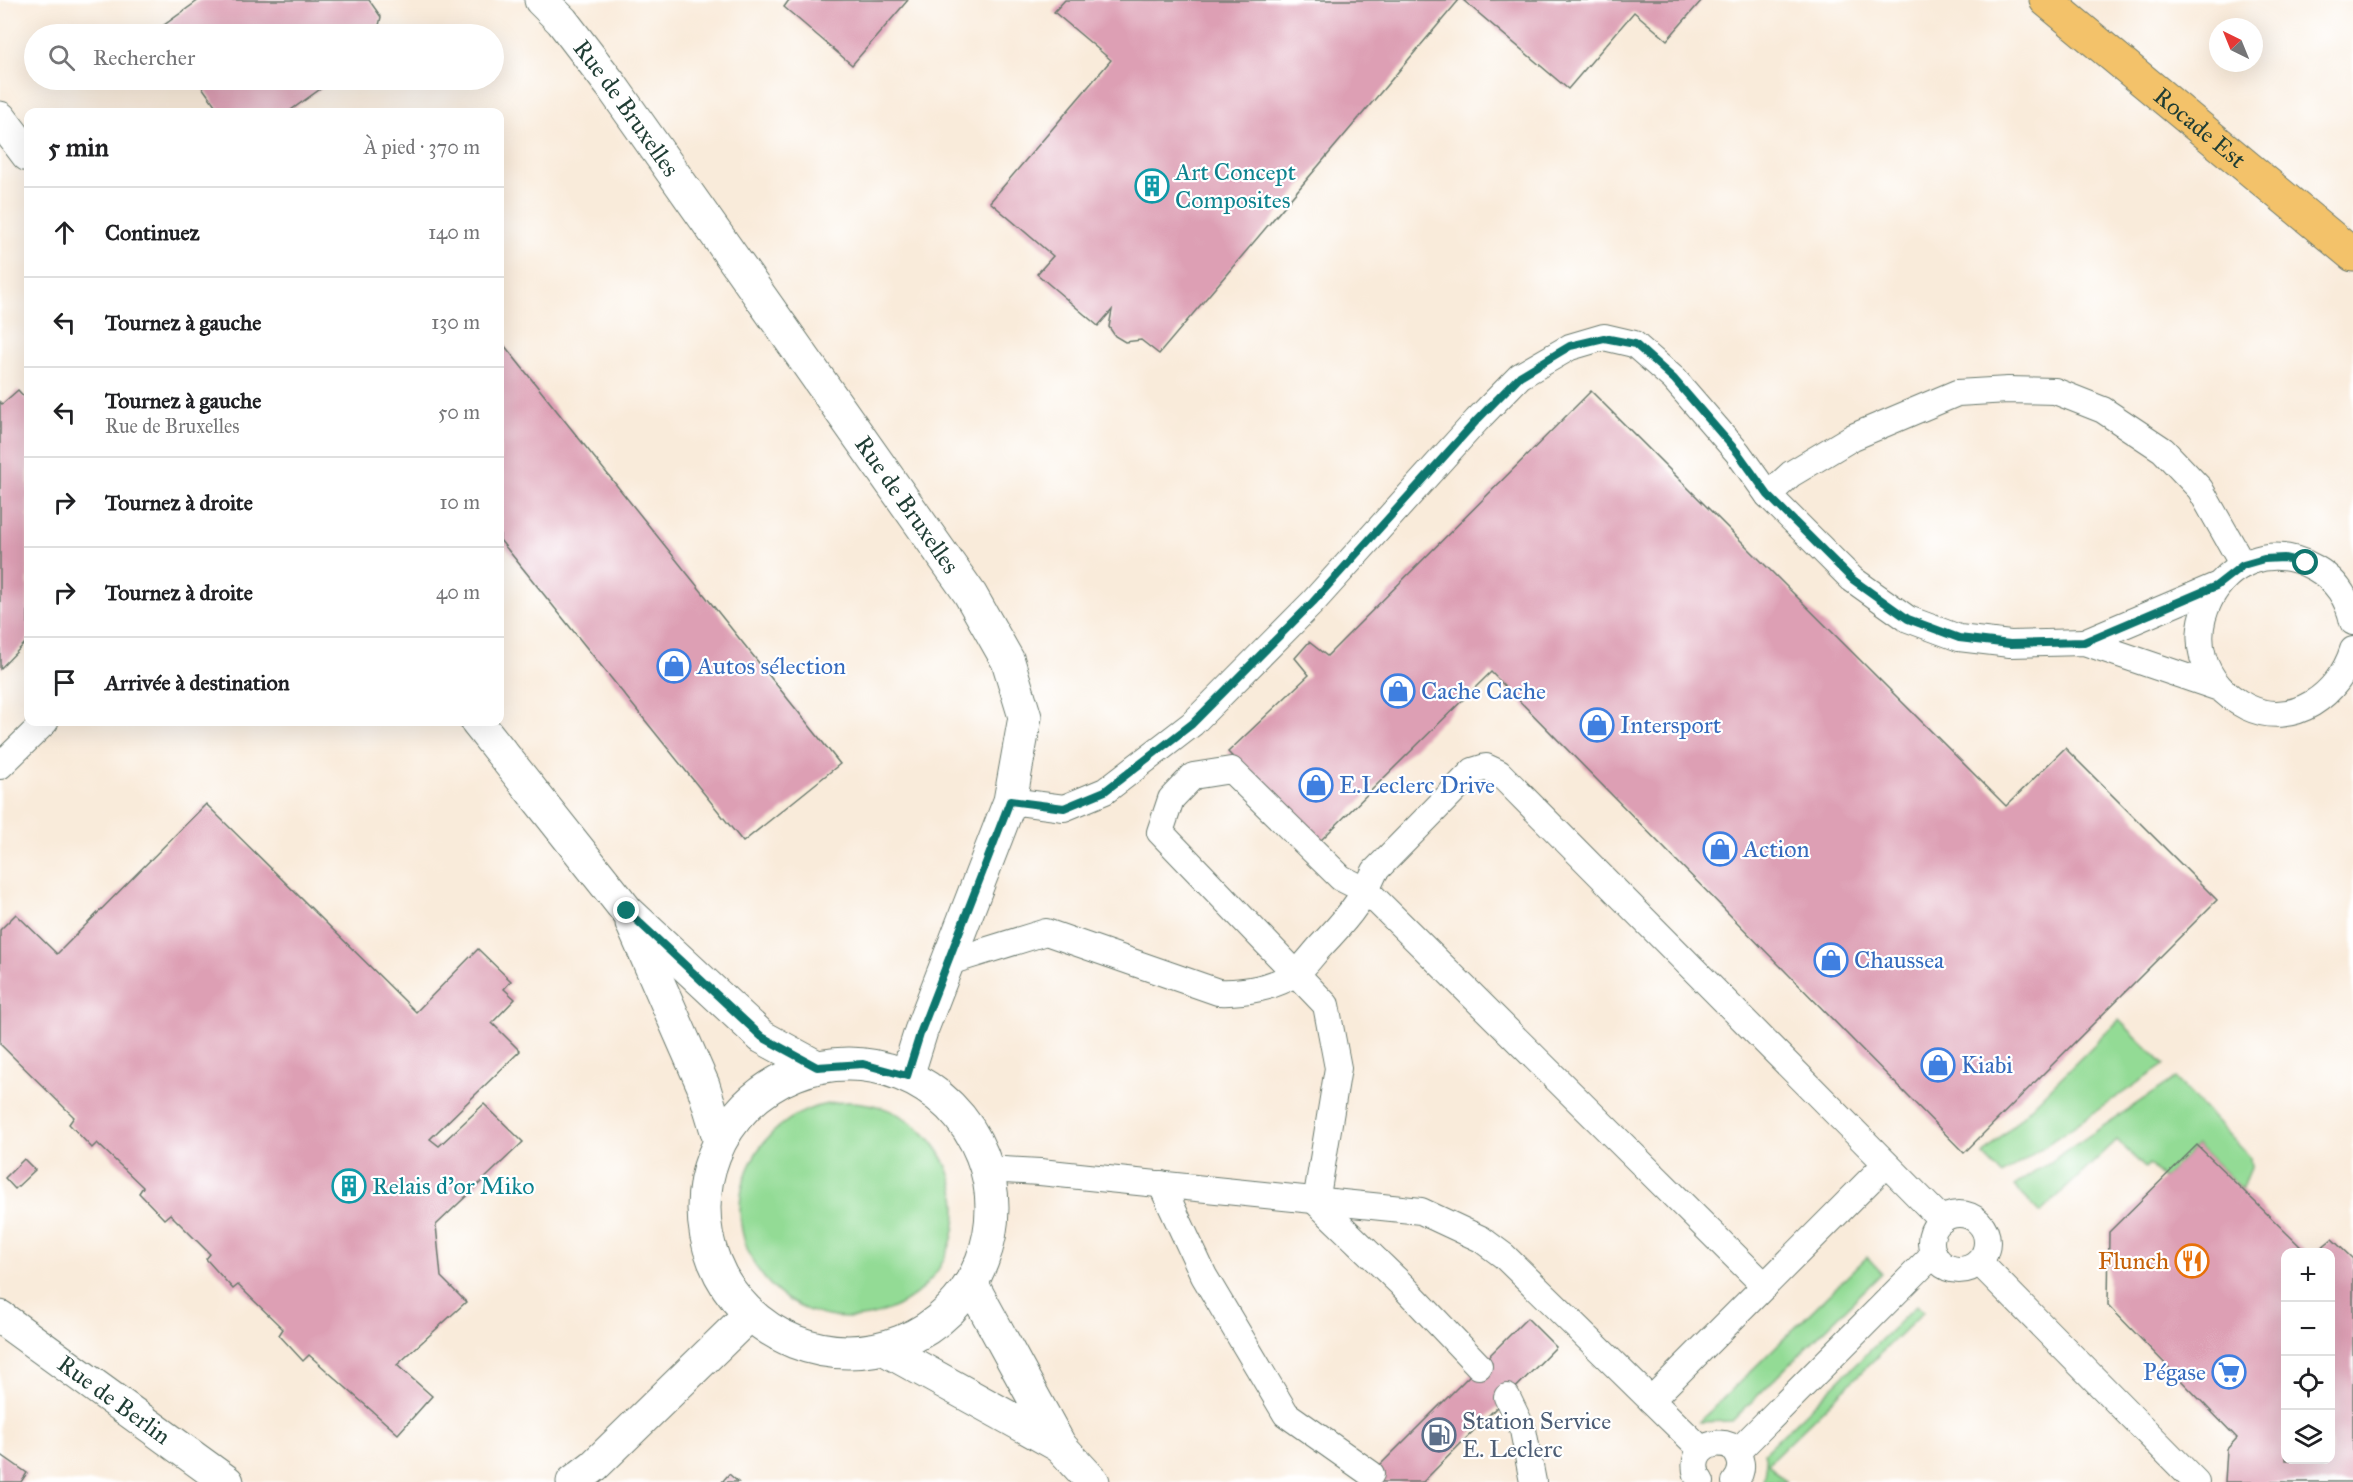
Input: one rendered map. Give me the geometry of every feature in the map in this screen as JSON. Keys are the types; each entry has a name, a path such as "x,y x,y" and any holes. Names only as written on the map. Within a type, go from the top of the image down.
{"main road":[{"name":"Rocade Est","path":"2046,0 2353,255"}],"street":[{"name":"Rue de Bruxelles","path":"541,0 562,21 611,85 970,594 1008,661 1025,717 1010,801 950,962 921,1031 907,1076"},
{"path":"0,118 24,149"},
{"path":"480,726 627,911 762,1037 817,1067"},
{"path":"627,911 703,1085 720,1141"},
{"path":"863,1064 907,1076 942,1098 970,1130 987,1169 992,1208 987,1247 971,1283 948,1312 918,1334 883,1348 848,1353 812,1348 779,1336 749,1315 720,1278 705,1233 705,1186 720,1141 738,1115 760,1093 788,1077 817,1067 863,1064"},
{"path":"971,1283 1060,1446 1093,1482"},
{"path":"583,1477 749,1315"},
{"name":"Rue de Berlin","path":"0,1317 227,1482"},
{"path":"883,1348 1060,1446"}],"lane":[{"path":"1010,801 1064,808 1105,791 1192,724 1313,602 1477,420 1520,376 1570,346 1604,338 1635,344 1674,379 1738,453 1768,495 1852,579 1908,619 1959,638 2010,644 2084,642 2219,688 2242,704 2268,713 2296,710 2353,689"},
{"path":"1768,495 1791,474 1853,437 1957,393 2008,390 2055,391 2103,410 2163,450 2200,489 2243,565"},
{"path":"2084,642 2216,586 2243,565 2264,559 2284,558 2306,563 2324,574 2340,589 2352,613"},
{"path":"2216,586 2205,606 2200,627 2200,649 2207,669 2219,688"},
{"path":"2322,699 2337,685 2348,668 2353,650"},
{"path":"0,766 41,726"},
{"path":"950,962 1046,932 1218,992 1239,993 1269,985 1296,972 1352,913 1367,891 1375,871 1473,771 1486,767 1499,773 1942,1220"},
{"path":"1316,1202 1338,1068 1326,1005 1160,832 1171,799 1193,776 1231,770 1341,878 1367,891 1765,1286"},
{"path":"1651,1400 1886,1164"},
{"path":"987,1169 1161,1184 1316,1202 1421,1211 1481,1239 1504,1256 1702,1449"},
{"path":"1161,1184 1204,1276 1286,1414 1371,1474"},
{"path":"1316,1202 1402,1285 1479,1366"},
{"path":"1959,1214 1977,1221 1986,1236 1984,1254 1979,1262 1963,1270 1953,1269 1938,1261 1931,1244 1936,1226 1942,1220 1950,1215 1959,1214"},
{"path":"1737,1452 1934,1254"},
{"path":"1979,1262 2196,1482"},
{"path":"1507,1397 1523,1430 1533,1482"},
{"path":"1701,1482 1695,1470 1695,1462 1702,1449 1715,1443 1723,1443 1737,1452 1742,1467 1735,1482"}],"green space":[{"path":"2119,1020 2164,1065 2002,1175 1983,1155"},
{"path":"2175,1078 2250,1157 2251,1168 2242,1189 2197,1145 2163,1179 2149,1164 2145,1168 2117,1140 2040,1213 2014,1186"},
{"path":"837,1102 859,1102 879,1106 899,1114 925,1133 944,1159 952,1179 956,1210 952,1241 944,1261 925,1287 899,1306 879,1314 859,1318 837,1318 817,1314 797,1306 779,1294 764,1279 752,1261 744,1241 740,1221 740,1199 744,1179 752,1159 764,1141 779,1126 797,1114 817,1106"},
{"path":"1867,1257 1882,1273 1732,1421 1699,1422"},
{"path":"1917,1305 1923,1312 1768,1463 1786,1482 1763,1482 1766,1461 1764,1453"}],"building":[{"path":"199,0 369,0 381,17 379,24 166,24"},
{"path":"789,0 908,0 852,65 784,7"},
{"name":"Art Concept Composites","path":"1065,0 1459,0 1159,354 1141,340 1125,342 1115,336 1109,327 1112,310 1098,326 1037,274 1053,256 990,202 1111,60 1054,12"},
{"path":"1463,0 1702,0 1667,40 1634,12 1568,89"},
{"path":"204,90 319,90 294,108 217,108"},
{"path":"504,345 840,764 743,842 504,545"},
{"path":"18,390 24,397 24,644 0,669 0,402 2,404"},
{"path":"1591,391 2006,806 2065,748 2217,900 1964,1153 1491,672 1317,844 1228,752 1309,675 1295,658 1309,642 1327,656"},
{"path":"206,804 416,1012 478,949 511,981 504,989 515,999 492,1023 520,1051 430,1139 439,1146 484,1104 523,1142 436,1225 441,1277 466,1302 397,1365 432,1396 398,1434 309,1355 303,1361 279,1335 283,1329 238,1285 233,1289 206,1259 210,1254 170,1214 164,1219 139,1193 143,1187 97,1143 92,1148 69,1124 74,1117 0,1044 0,930 16,914 57,954"},
{"name":"Pégase","path":"2197,1145 2302,1248 2281,1248 2281,1464 2335,1464 2335,1248 2321,1248 2332,1239 2353,1259 2353,1482 2225,1482 2227,1449 2237,1438 2108,1305 2109,1232"},
{"path":"24,1159 35,1170 15,1189 5,1178"},
{"name":"Station Service E. Leclerc","path":"1527,1318 1556,1347 1423,1482 1363,1482"},
{"path":"0,1454 27,1473 21,1482 0,1482"},
{"path":"729,1474 738,1482 722,1482"}],"place":[{"name":"Art Concept Composites","path":"1152,186"},
{"name":"Autos sélection","path":"674,666"},
{"name":"Cache Cache","path":"1398,691"},
{"name":"Intersport","path":"1597,725"},
{"name":"E.Leclerc Drive","path":"1316,785"},
{"name":"Action","path":"1720,849"},
{"name":"Chaussea","path":"1831,960"},
{"name":"Kiabi","path":"1938,1065"},
{"name":"Relais d'or Miko","path":"349,1186"},
{"name":"Flunch","path":"2192,1261"},
{"name":"Pégase","path":"2229,1372"},
{"name":"Station Service E. Leclerc","path":"1439,1435"}],"route":[{"path":"627,911 762,1037 817,1067 863,1064 907,1076 921,1031 950,962 1010,801 1064,808 1105,791 1192,724 1313,602 1477,420 1520,376 1570,346 1604,338 1635,344 1674,379 1738,453 1768,495 1852,579 1908,619 1959,638 2010,644 2084,642 2216,586 2243,565 2264,559 2284,558 2306,563"}]}
